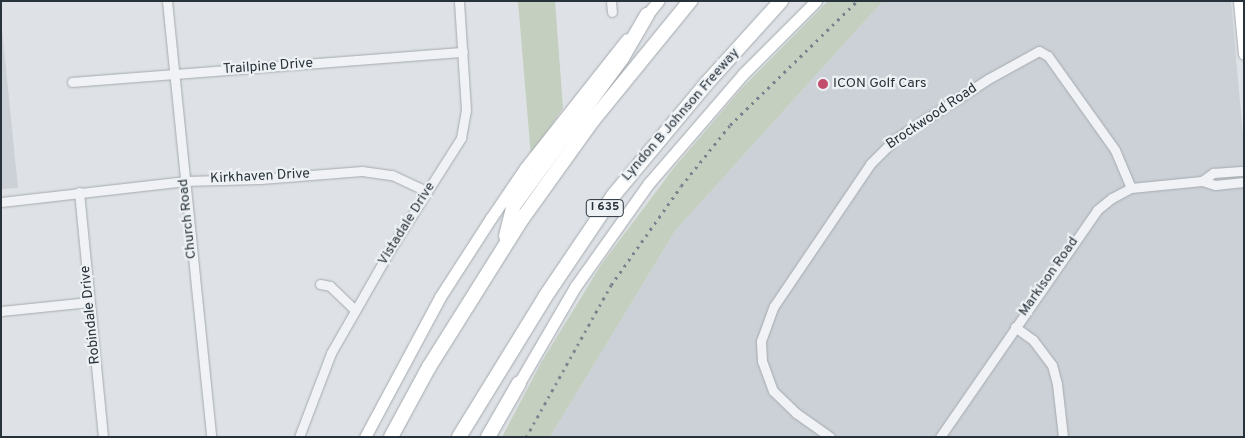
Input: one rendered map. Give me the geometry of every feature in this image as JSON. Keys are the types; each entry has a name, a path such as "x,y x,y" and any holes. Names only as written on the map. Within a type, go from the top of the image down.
{"highway":[{"path":"391,437 428,367 504,246 593,120 690,1"},
{"name":"Lyndon B Johnson Freeway","path":"459,437 550,289 613,196 706,84 781,1"},
{"path":"504,246 514,205 622,58 647,15"},
{"path":"488,437 519,382"}],"main road":[{"path":"364,437 440,297 524,168 658,1"},
{"path":"493,437 519,382 575,287 649,183 743,74 816,1"},
{"path":"1239,1 1244,54"}],"street":[{"name":"Church Road","path":"167,1 211,437"},
{"name":"Vistadale Drive","path":"299,437 327,362 355,310 426,191 461,138 465,125 463,52 459,1"},
{"path":"611,1 612,12"},
{"name":"Trailpine Drive","path":"72,82 463,52"},
{"name":"Brockwood Road","path":"830,437 796,413 773,390 762,361 761,341 774,306 870,164 895,139 988,79 1039,52 1048,56 1115,150 1131,188"},
{"name":"Kirkhaven Drive","path":"1,202 184,181 372,171 392,175 426,191"},
{"name":"Markison Road","path":"1202,181 1213,173 1244,171"},
{"name":"Markison Road","path":"940,437 1097,210 1112,198 1131,188 1202,181 1215,186 1244,182"},
{"name":"Robindale Drive","path":"79,192 103,437"},
{"path":"320,284 330,286 355,310"},
{"path":"1,311 90,302"},
{"path":"1015,327 1033,340 1052,365 1057,384 1062,437"}],"shaded area":[{"path":"883,1 1231,1 1244,147 1244,437 550,437 675,231"},
{"path":"1,19 18,188 1,189"}],"green space":[{"path":"518,1 555,1 563,108 531,157"},
{"path":"828,1 883,1 675,231 550,437 502,437 542,361 601,265 673,169 742,88"}],"railway":[{"path":"526,437 611,285 681,186 730,125 857,1"}],"place":[{"name":"ICON Golf Cars","path":"823,84"}]}
